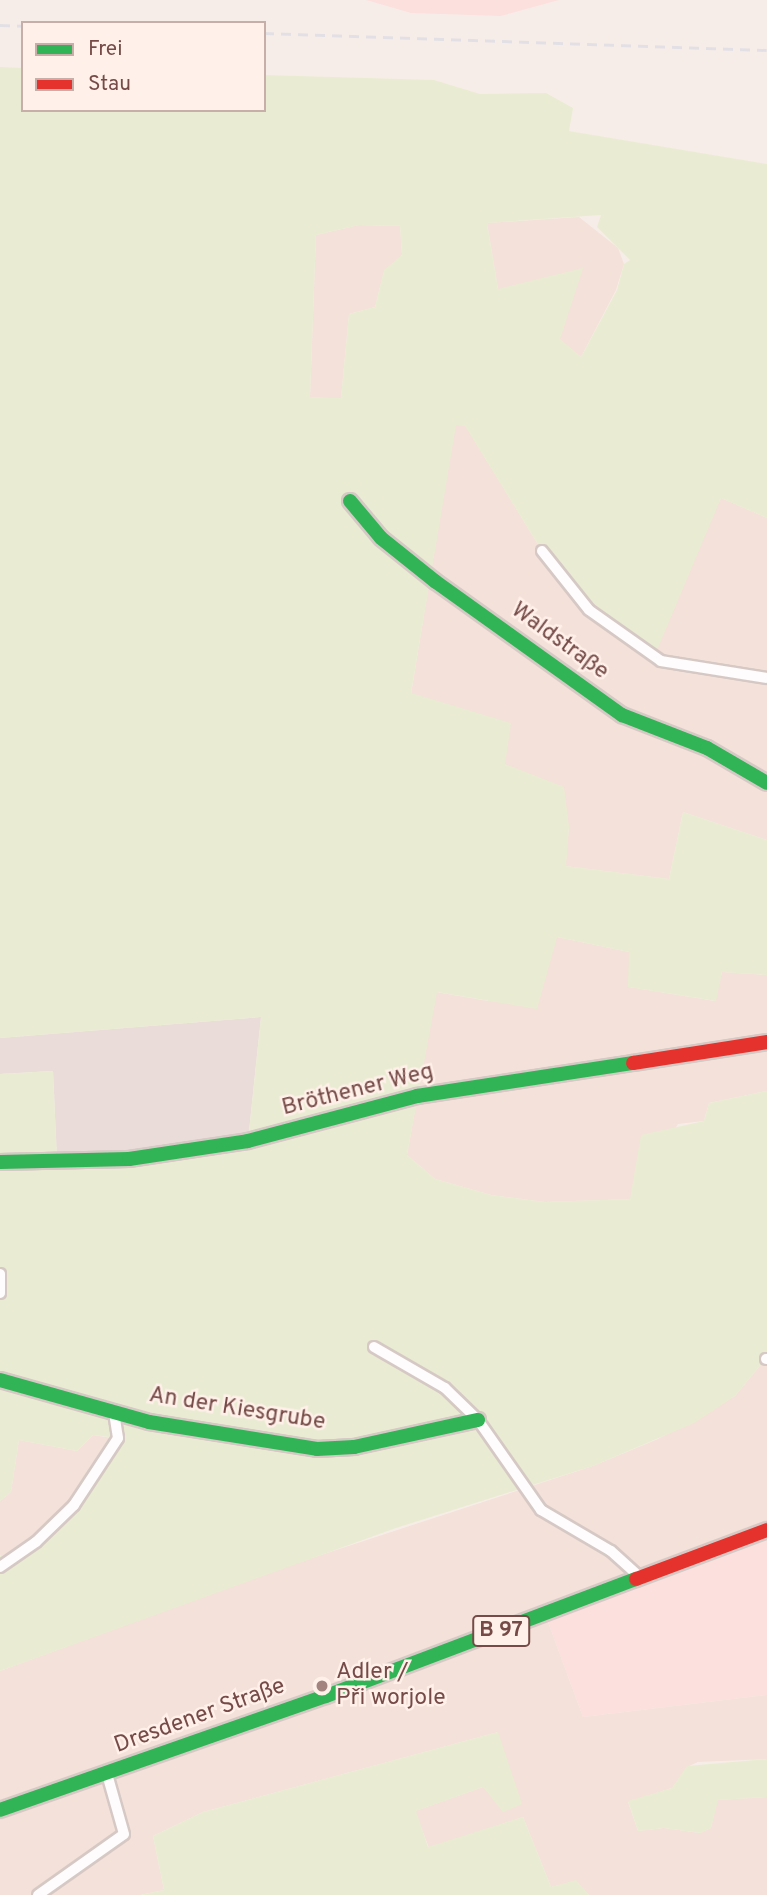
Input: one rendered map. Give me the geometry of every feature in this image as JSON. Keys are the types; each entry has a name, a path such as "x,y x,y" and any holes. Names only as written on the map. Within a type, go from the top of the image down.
{"street":[{"name":"Waldstraße","path":"350,501 382,538 436,582 622,715 707,748 767,783"},
{"path":"542,551 589,610 661,661 767,678"},
{"name":"Bröthener Weg","path":"0,1162 130,1159 248,1141 417,1096 767,1042"},
{"path":"0,1274 0,1293"},
{"path":"374,1348 444,1388 478,1420 541,1510 611,1551 640,1577"},
{"name":"An der Kiesgrube","path":"0,1380 114,1412 215,1435 317,1449 354,1447 478,1420"},
{"name":"An der Kiesgrube","path":"0,1567 36,1542 74,1505 118,1438 114,1412"},
{"name":"Dresdener Straße","path":"0,1810 107,1774 767,1530"},
{"path":"38,1895 124,1834 107,1774"}],"shaded area":[{"path":"366,0 559,0 501,16 411,13"},
{"path":"579,217 618,248 624,264 616,290 581,357 498,289 487,223"},
{"path":"359,225 400,226 402,255 384,271 375,307 349,314 341,399 310,397 316,235"},
{"path":"455,425 465,425 542,551 704,530 721,498 767,518 767,840 683,812 669,879 565,866 569,827 505,764 411,694"},
{"path":"557,937 629,952 629,987 715,1001 722,972 767,975 767,1091 709,1103 704,1121 678,1124 631,1199 545,1202 491,1195 435,1179 407,1155 436,992 488,1001"},
{"path":"261,1017 248,1141 57,1161 53,1071 0,1074 0,1038"},
{"path":"767,1357 767,1529 545,1614 583,1717 767,1695 767,1759 698,1762 687,1767 672,1788 628,1802 638,1831 664,1828 700,1833 711,1828 717,1800 767,1797 767,1895 589,1895 576,1881 551,1887 523,1817 429,1848 415,1811 483,1787 498,1732 203,1812 153,1836 164,1890 140,1895 0,1895 0,1671 269,1572 593,1466 658,1439 735,1396"},
{"path":"93,1435 118,1439 74,1505 7,1562 0,1555 0,1501 11,1492 19,1440 77,1451"},
{"path":"767,1531 767,1695 583,1717 545,1614"}],"green space":[{"path":"0,67 21,68 21,112 266,112 266,75 434,80 480,94 546,93 573,108 569,131 767,164 767,518 721,498 654,657 589,609 542,551 465,426 456,425 411,693 511,723 505,764 564,787 569,827 566,866 669,879 683,812 767,840 767,975 722,972 716,1001 628,987 629,952 557,937 537,1009 437,992 407,1155 435,1179 491,1195 545,1202 630,1199 641,1135 704,1121 709,1103 767,1091 767,1357 735,1396 694,1423 593,1466 396,1528 0,1671 0,1555 6,1562 74,1505 117,1438 93,1435 77,1451 19,1440 11,1492 0,1501 0,1074 53,1071 57,1161 248,1141 261,1017 0,1038","holes":["601,215 597,227 630,260 624,264 617,290 581,357 560,339 583,268 498,289 487,223","359,225 400,226 402,255 384,270 375,307 349,314 341,398 310,397 316,235"]},
{"path":"498,1732 522,1804 503,1812 483,1787 416,1811 428,1847 523,1817 551,1887 576,1880 589,1895 140,1895 164,1890 153,1836 203,1812"},
{"path":"767,1759 767,1797 718,1800 711,1828 700,1833 664,1828 638,1831 628,1801 672,1788 687,1766"}],"railway":[{"path":"0,25 21,26"},
{"path":"266,33 767,50"}],"traffic: fast":[{"path":"350,501 381,538 436,582 622,715 707,748 767,783"},
{"path":"0,1162 129,1159 248,1141 417,1096 633,1063"},
{"path":"0,1380 149,1422 317,1449 354,1447 478,1420"},
{"path":"0,1810 326,1696 636,1579"}],"traffic: jam":[{"path":"633,1063 767,1042"},
{"path":"636,1579 767,1530"}],"place":[{"name":"Adler / Při worjole","path":"322,1686"}]}
